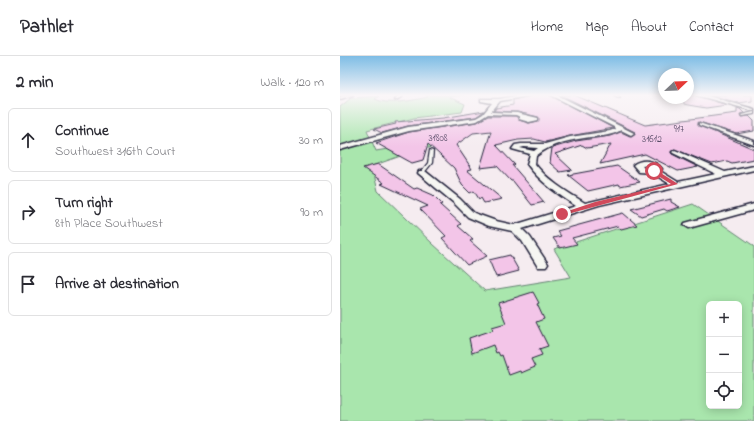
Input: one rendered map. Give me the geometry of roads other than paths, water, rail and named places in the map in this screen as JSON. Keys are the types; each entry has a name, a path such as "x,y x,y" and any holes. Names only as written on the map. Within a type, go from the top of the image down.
{"street":[{"path":"587,112 631,133 624,135 611,133"},
{"path":"340,148 404,130 463,122 482,118 488,114 516,114 525,117"},
{"path":"443,124 445,127 455,129 462,127 463,122"},
{"path":"701,124 754,142"},
{"path":"534,154 515,149 523,145 544,146 560,141 611,133 618,130 617,127"},
{"path":"740,138 754,135"},
{"path":"544,146 534,154 531,159 531,164 549,184 584,207"},
{"path":"675,152 722,174"},
{"path":"422,173 457,201 471,215 493,224 515,228 584,207 675,184 754,168"},
{"path":"654,171 675,184"},
{"path":"689,225 754,207"},
{"path":"515,228 526,239 542,264"}],"lane":[{"path":"742,115 754,112"},
{"path":"422,173 430,163 431,151"}]}
